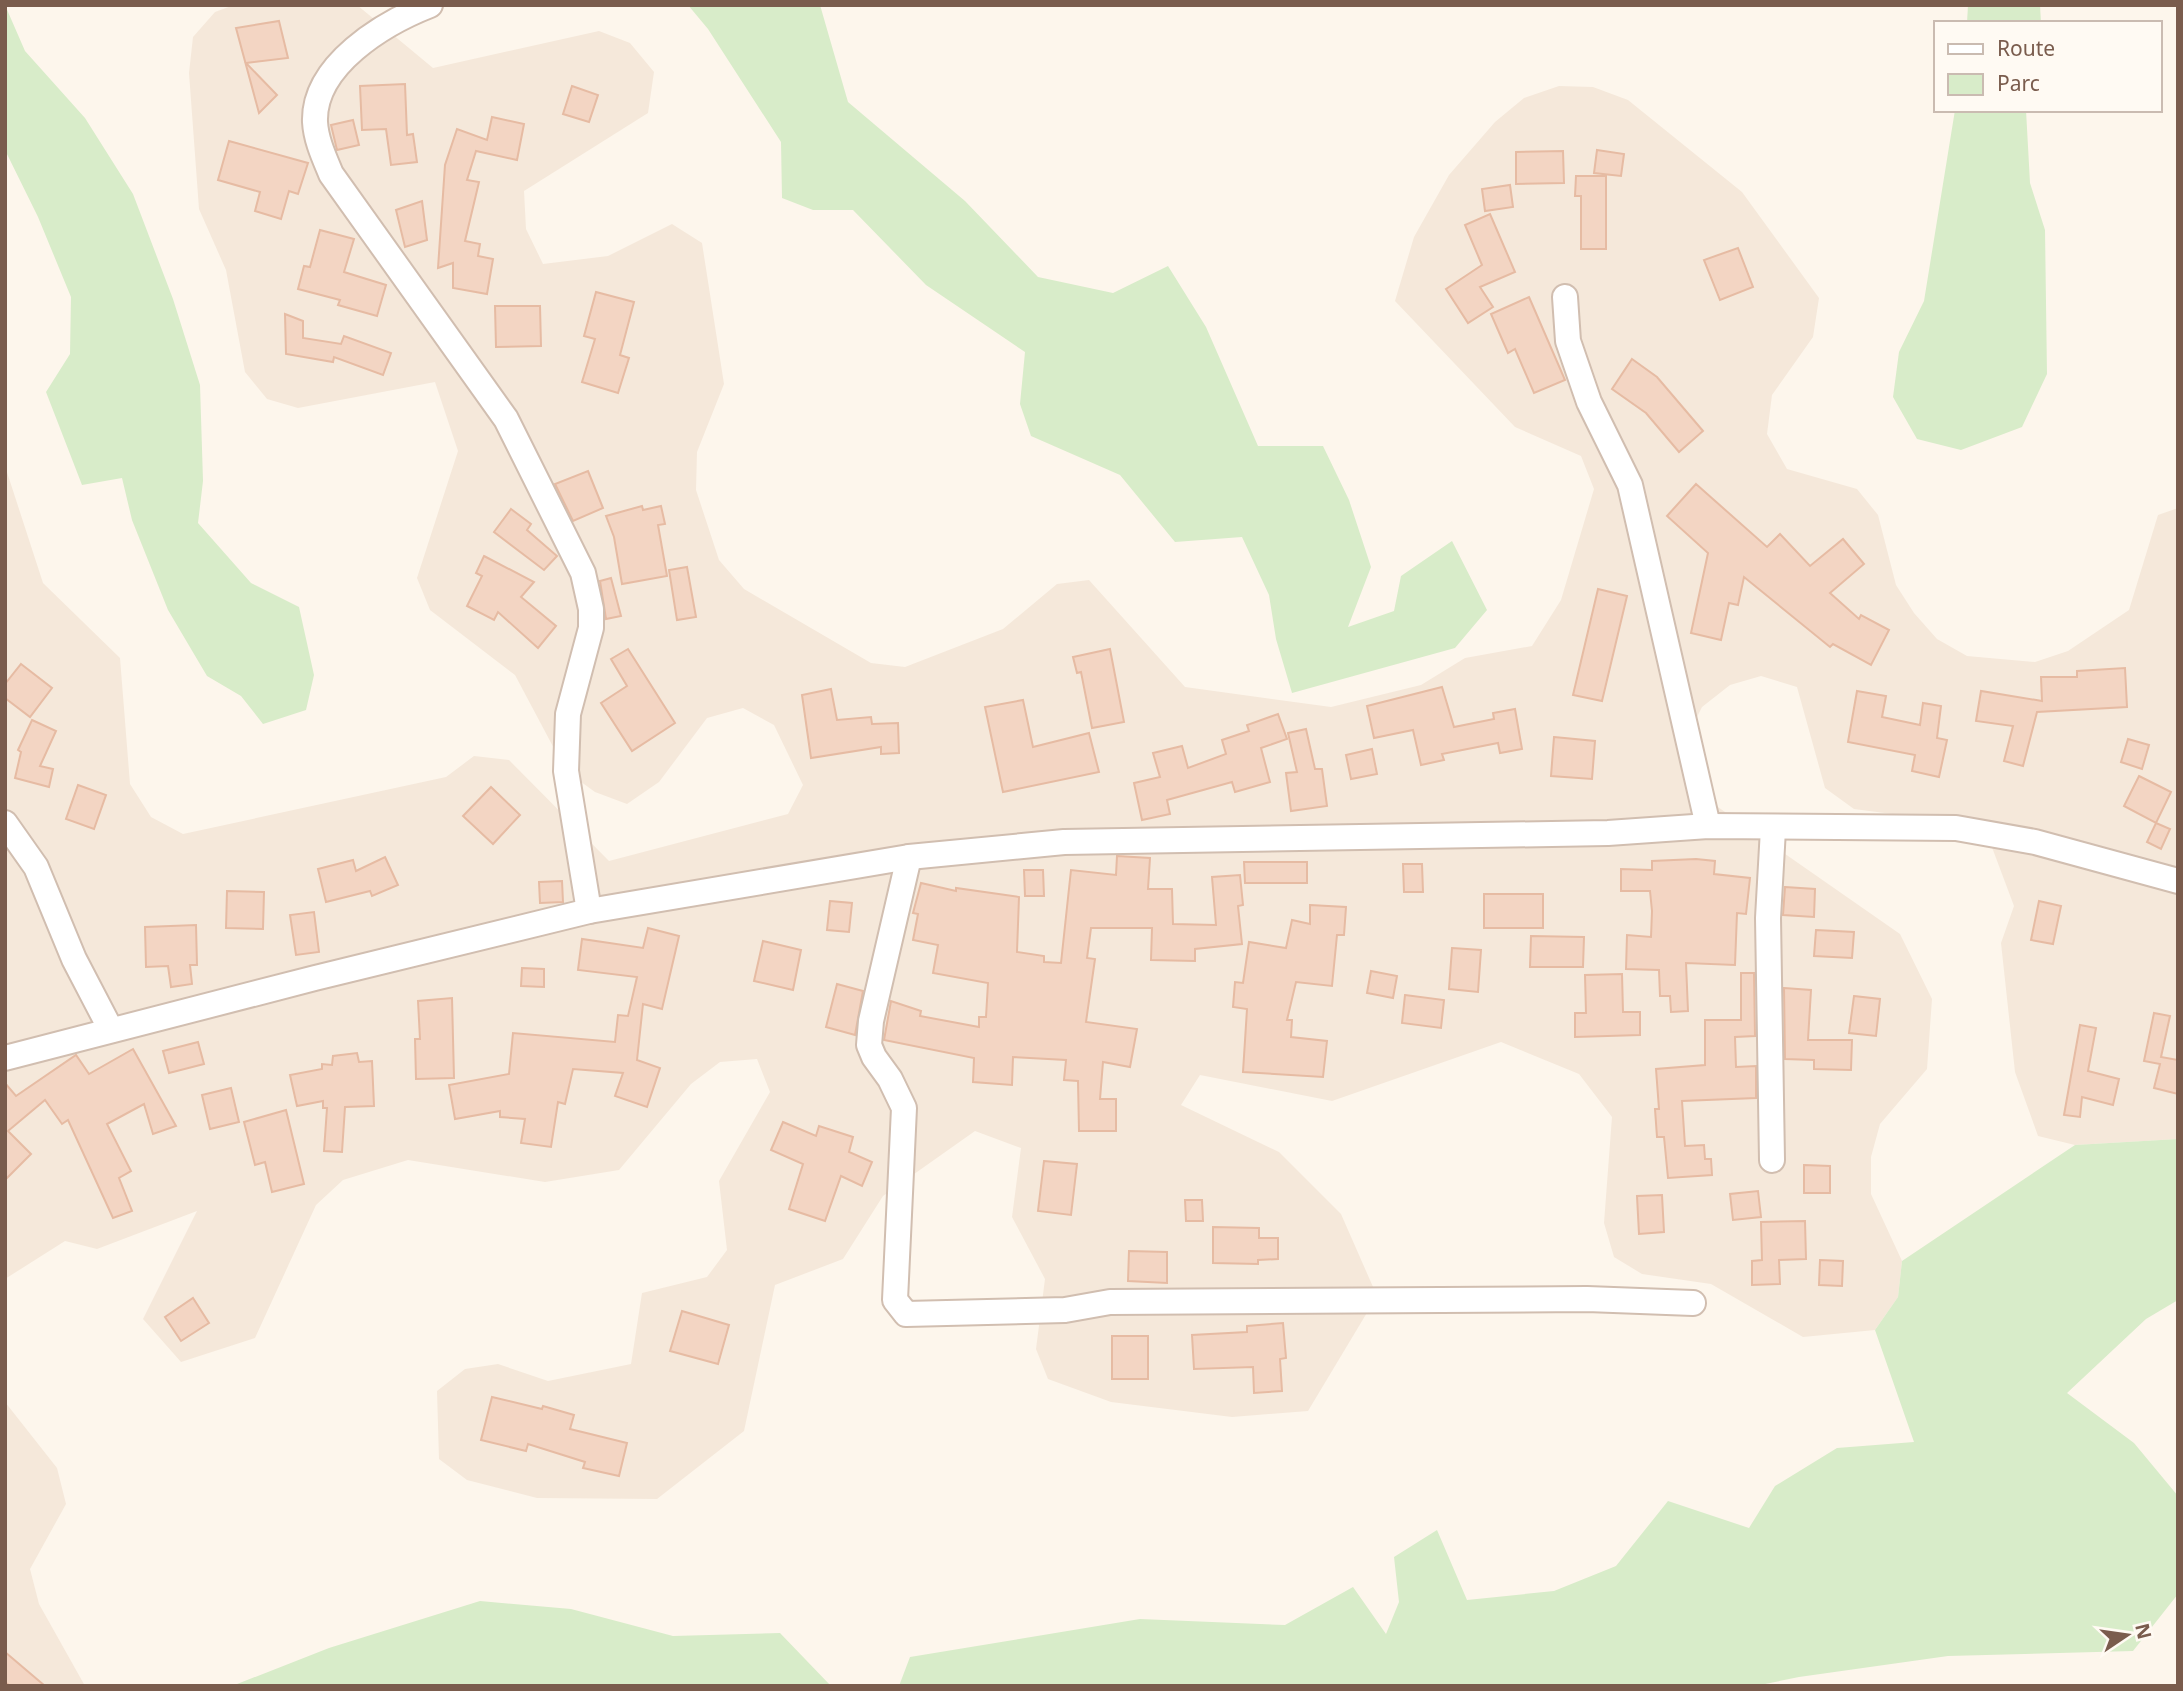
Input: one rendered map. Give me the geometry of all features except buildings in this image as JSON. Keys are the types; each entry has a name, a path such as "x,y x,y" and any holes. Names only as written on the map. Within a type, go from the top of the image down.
{"street":[{"path":"430,5 372,35 336,69 320,93 316,108 317,139 331,174 506,419 583,573 591,609 591,628 568,713 566,771 589,911"},
{"path":"1565,297 1568,341 1589,402 1630,485 1707,826"},
{"path":"5,822 36,867 74,959 111,1030"},
{"path":"5,1058 589,911 909,857 1064,842 1608,833 1707,826 1773,829 1956,828 2035,842 2178,881"},
{"path":"1772,1160 1768,918 1773,829"},
{"path":"909,857 871,1021 869,1045 904,1108 895,1300 898,1308 906,1314 1065,1310 1110,1302 1587,1299 1693,1303"}],"shaded area":[{"path":"234,5 357,5 433,68 599,31 630,43 654,72 648,113 524,191 526,229 543,264 608,256 672,224 702,243 724,384 697,452 696,490 719,560 744,589 871,663 905,667 1003,629 1057,584 1089,580 1185,687 1331,707 1421,685 1465,658 1532,646 1561,600 1594,489 1581,456 1515,427 1395,301 1414,237 1449,175 1495,122 1524,98 1559,86 1593,87 1628,100 1742,192 1819,298 1813,337 1772,395 1767,434 1787,469 1857,489 1878,515 1896,585 1914,613 1937,639 1967,656 2035,662 2068,651 2129,610 2158,515 2178,508 2178,1139 2075,1145 2038,1136 2015,1072 2001,943 2014,906 1984,826 1854,809 1825,788 1797,687 1761,676 1730,685 1702,707 1687,737 1715,805 1900,934 1932,999 1927,1069 1880,1124 1871,1157 1871,1194 1902,1261 1898,1297 1875,1330 1803,1337 1711,1284 1642,1274 1614,1257 1604,1223 1612,1117 1579,1074 1501,1042 1332,1101 1200,1075 1181,1105 1279,1152 1341,1214 1377,1296 1308,1411 1232,1417 1111,1402 1048,1379 1036,1349 1045,1279 1012,1217 1021,1148 975,1131 883,1196 843,1259 775,1285 744,1431 657,1499 537,1498 467,1480 439,1459 437,1391 465,1369 498,1364 548,1381 631,1364 642,1293 707,1277 727,1250 719,1181 770,1092 757,1059 720,1062 691,1084 619,1170 545,1182 408,1160 343,1180 316,1205 255,1338 181,1362 143,1319 197,1211 97,1249 65,1241 5,1279 5,466 43,583 120,658 130,784 151,817 183,834 446,777 474,756 509,760 609,861 788,814 803,785 774,725 743,708 707,718 659,782 627,804 595,792 566,771 515,675 430,610 417,578 458,451 435,382 298,408 267,399 245,372 226,270 199,209 189,73 193,37 215,12"},
{"path":"5,1402 57,1468 66,1504 30,1569 39,1604 85,1686 5,1686"}],"green space":[{"path":"5,5 25,51 85,118 133,194 173,299 200,385 203,481 198,523 251,583 299,607 314,675 306,710 263,724 241,696 207,676 168,610 132,520 122,478 82,485 46,392 70,354 71,297 38,217 5,150"},
{"path":"688,5 820,5 848,102 965,201 1038,277 1113,293 1168,266 1206,327 1258,446 1323,446 1349,500 1371,567 1348,627 1394,611 1401,576 1452,541 1487,610 1455,648 1292,693 1276,639 1269,595 1242,537 1175,542 1120,475 1031,436 1020,404 1025,352 926,285 853,210 813,210 782,198 781,142 708,29"},
{"path":"1968,5 2040,5 2041,21 1967,21"},
{"path":"1955,112 2026,112 2030,183 2045,230 2047,374 2022,427 1961,450 1917,439 1893,397 1899,352 1924,301"},
{"path":"2178,1139 2178,1300 2146,1319 2067,1393 2134,1443 2178,1496 2178,1594 2133,1651 1948,1656 1799,1677 1755,1686 899,1686 910,1657 1140,1619 1285,1625 1353,1587 1386,1634 1399,1602 1394,1557 1437,1530 1467,1600 1554,1591 1616,1566 1668,1501 1749,1528 1775,1486 1837,1448 1914,1442 1875,1330 1898,1297 1902,1261 2075,1145"},
{"path":"480,1601 571,1609 673,1636 780,1633 831,1686 232,1686 329,1648"}]}
